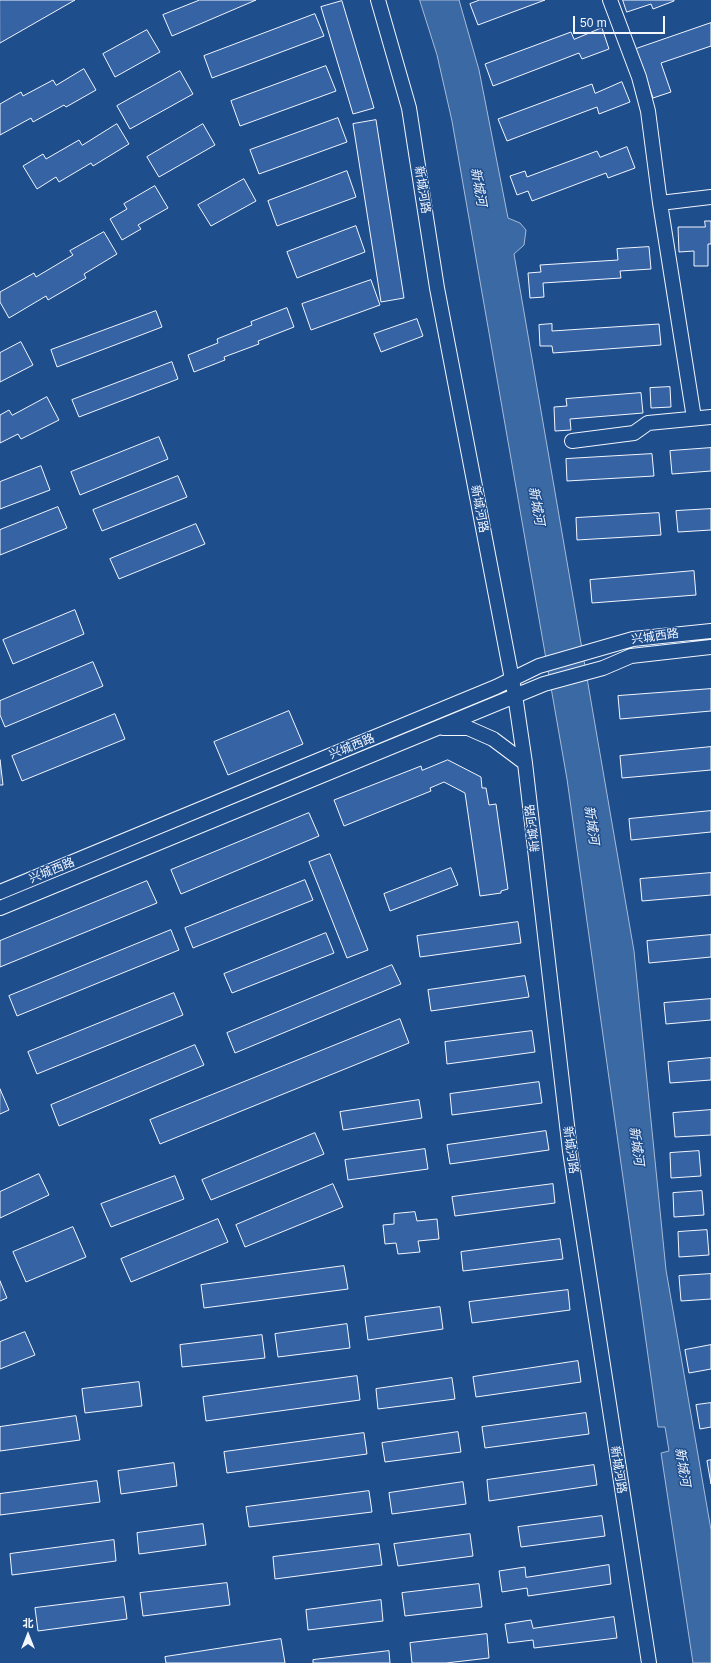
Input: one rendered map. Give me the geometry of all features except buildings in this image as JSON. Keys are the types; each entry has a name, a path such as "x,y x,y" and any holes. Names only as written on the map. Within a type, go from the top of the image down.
{"street":[{"name":"新城河路","path":"378,0 409,108 437,288 515,695 525,763 570,1151 649,1663"},
{"path":"610,0 639,77 648,111 660,203 694,418"},
{"path":"660,203 711,197"},
{"path":"572,441 634,433 648,423 711,416"},
{"name":"兴城西路","path":"0,892 512,680 539,666 633,639 711,631"},
{"name":"兴城西路","path":"0,908 544,684 593,670 631,656 711,647"},
{"path":"436,728 468,728 493,740 525,763"}],"water":[{"name":"新城河","path":"420,0 459,0 479,70 508,218 520,223 526,230 524,245 514,254 634,951 666,1270 711,1530 711,1663 693,1663 661,1453 669,1451 665,1427 658,1427 567,779 452,121 437,55"}]}
